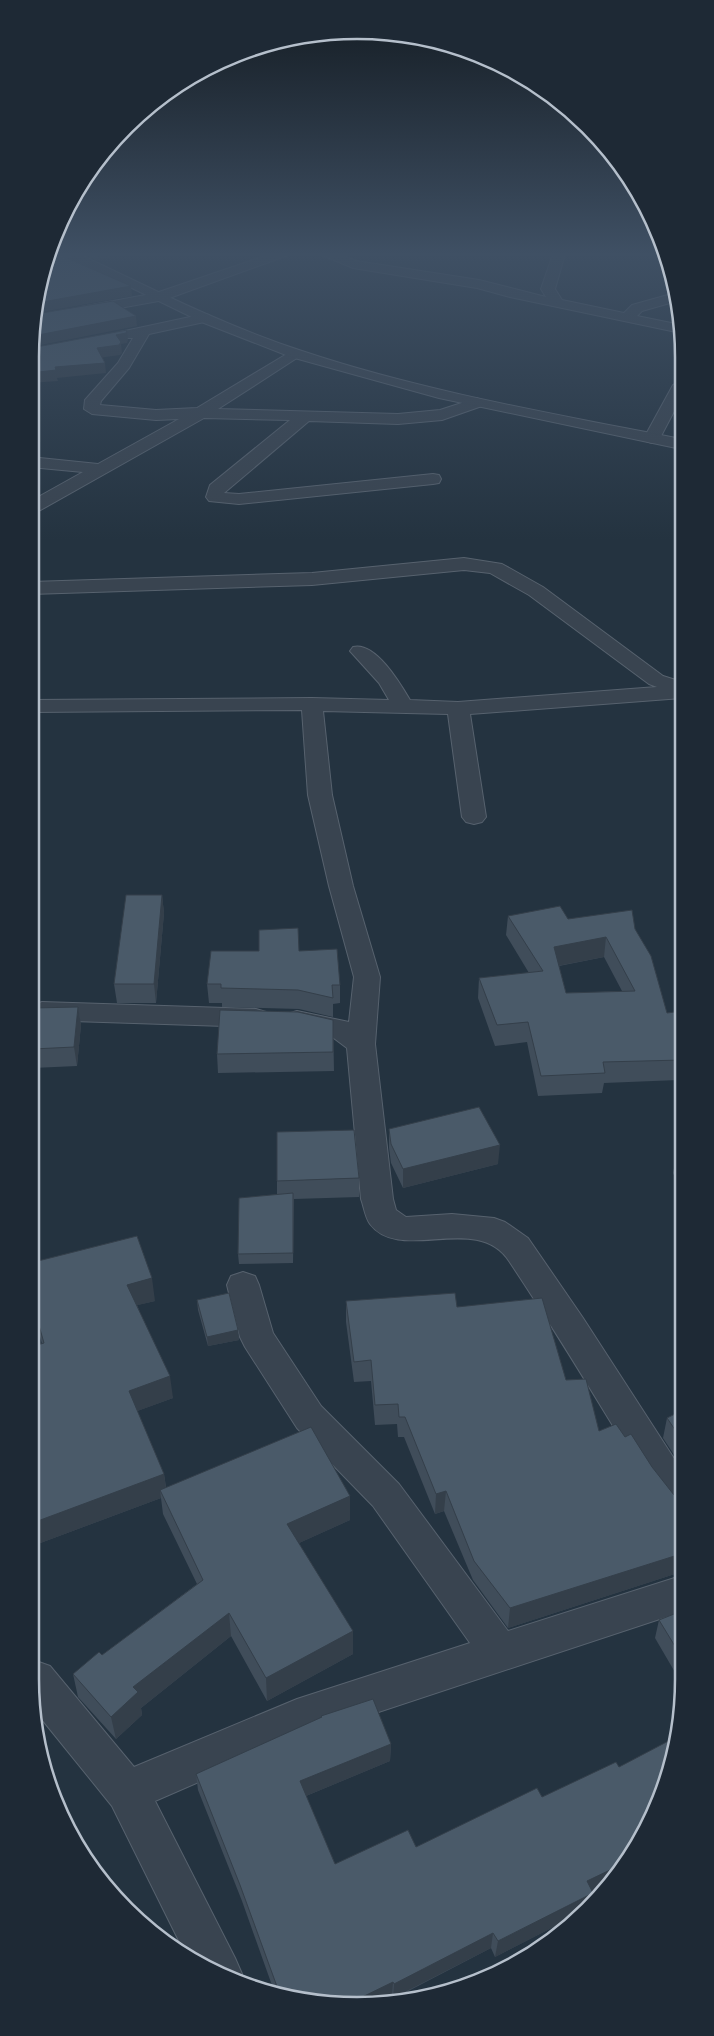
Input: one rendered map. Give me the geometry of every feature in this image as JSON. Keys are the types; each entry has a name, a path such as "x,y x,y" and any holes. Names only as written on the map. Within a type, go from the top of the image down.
{"street":[{"path":"133,349 124,365 93,400 92,409 156,415 201,413 303,418 398,419 442,415 477,403"},
{"path":"285,349 376,377 477,403 675,443"},
{"path":"39,504 201,413 295,353"},
{"path":"652,438 675,396"},
{"path":"303,418 216,489 215,497 239,499 433,479"},
{"path":"39,463 101,469"},
{"path":"39,588 312,578 482,564 495,568 536,591 656,680 675,687"},
{"path":"360,651 387,680 404,707"},
{"path":"39,706 312,704 458,708 675,691"},
{"path":"312,704 320,795 341,886 367,977 361,1044 377,1199 382,1217 401,1229 452,1226 494,1230 517,1247 572,1327 662,1475 675,1491"},
{"path":"458,708 474,817"},
{"path":"39,1011 299,1020 339,1028 361,1044"},
{"path":"243,1285 257,1337 309,1417 386,1495 501,1654"},
{"path":"127,1791 297,1719 675,1596"},
{"path":"39,1684 127,1791 212,1962"}],"building":[{"path":"39,349 98,349 105,363 55,367 56,370 39,372"},
{"path":"126,895 162,895 154,984 114,984"},
{"path":"560,906 568,919 632,910 635,929 651,956 667,1013 675,1012 675,1060 603,1062 605,1073 541,1076 528,1022 497,1025 479,978 543,971 508,916","holes":["606,937 635,991 566,993 554,947"]},
{"path":"298,928 299,951 337,949 340,985 332,985 333,998 298,990 221,988 221,984 207,984 211,951 259,951 259,930"},
{"path":"78,1007 74,1047 39,1049 39,1008"},
{"path":"220,1010 298,1012 333,1020 333,1052 217,1054"},
{"path":"479,1107 500,1145 403,1169 391,1144 389,1129"},
{"path":"354,1130 359,1178 277,1181 277,1132"},
{"path":"293,1193 293,1253 238,1254 239,1198"},
{"path":"137,1236 152,1278 127,1285 170,1376 129,1391 164,1474 39,1521 39,1344 44,1343 39,1326 39,1261"},
{"path":"229,1293 238,1330 207,1337 197,1300"},
{"path":"455,1293 457,1307 542,1298 566,1380 586,1379 599,1431 616,1424 625,1437 631,1434 652,1467 675,1495 675,1556 510,1608 474,1561 446,1491 436,1494 405,1417 399,1417 398,1404 375,1405 371,1360 354,1362 346,1301"},
{"path":"675,1414 675,1430 667,1418"},
{"path":"311,1427 350,1496 287,1524 353,1631 266,1678 229,1613 133,1687 138,1692 111,1717 73,1674 99,1652 102,1655 203,1580 160,1490"},
{"path":"675,1614 675,1646 659,1620"},
{"path":"373,1699 391,1744 300,1781 335,1864 408,1830 416,1847 537,1788 542,1797 616,1762 619,1767 669,1741 651,1801 633,1838 612,1869 587,1881 592,1894 498,1941 493,1933 394,1984 393,1982 362,1997 336,1997 315,1995 277,1986 240,1885 196,1774 321,1716"}]}
